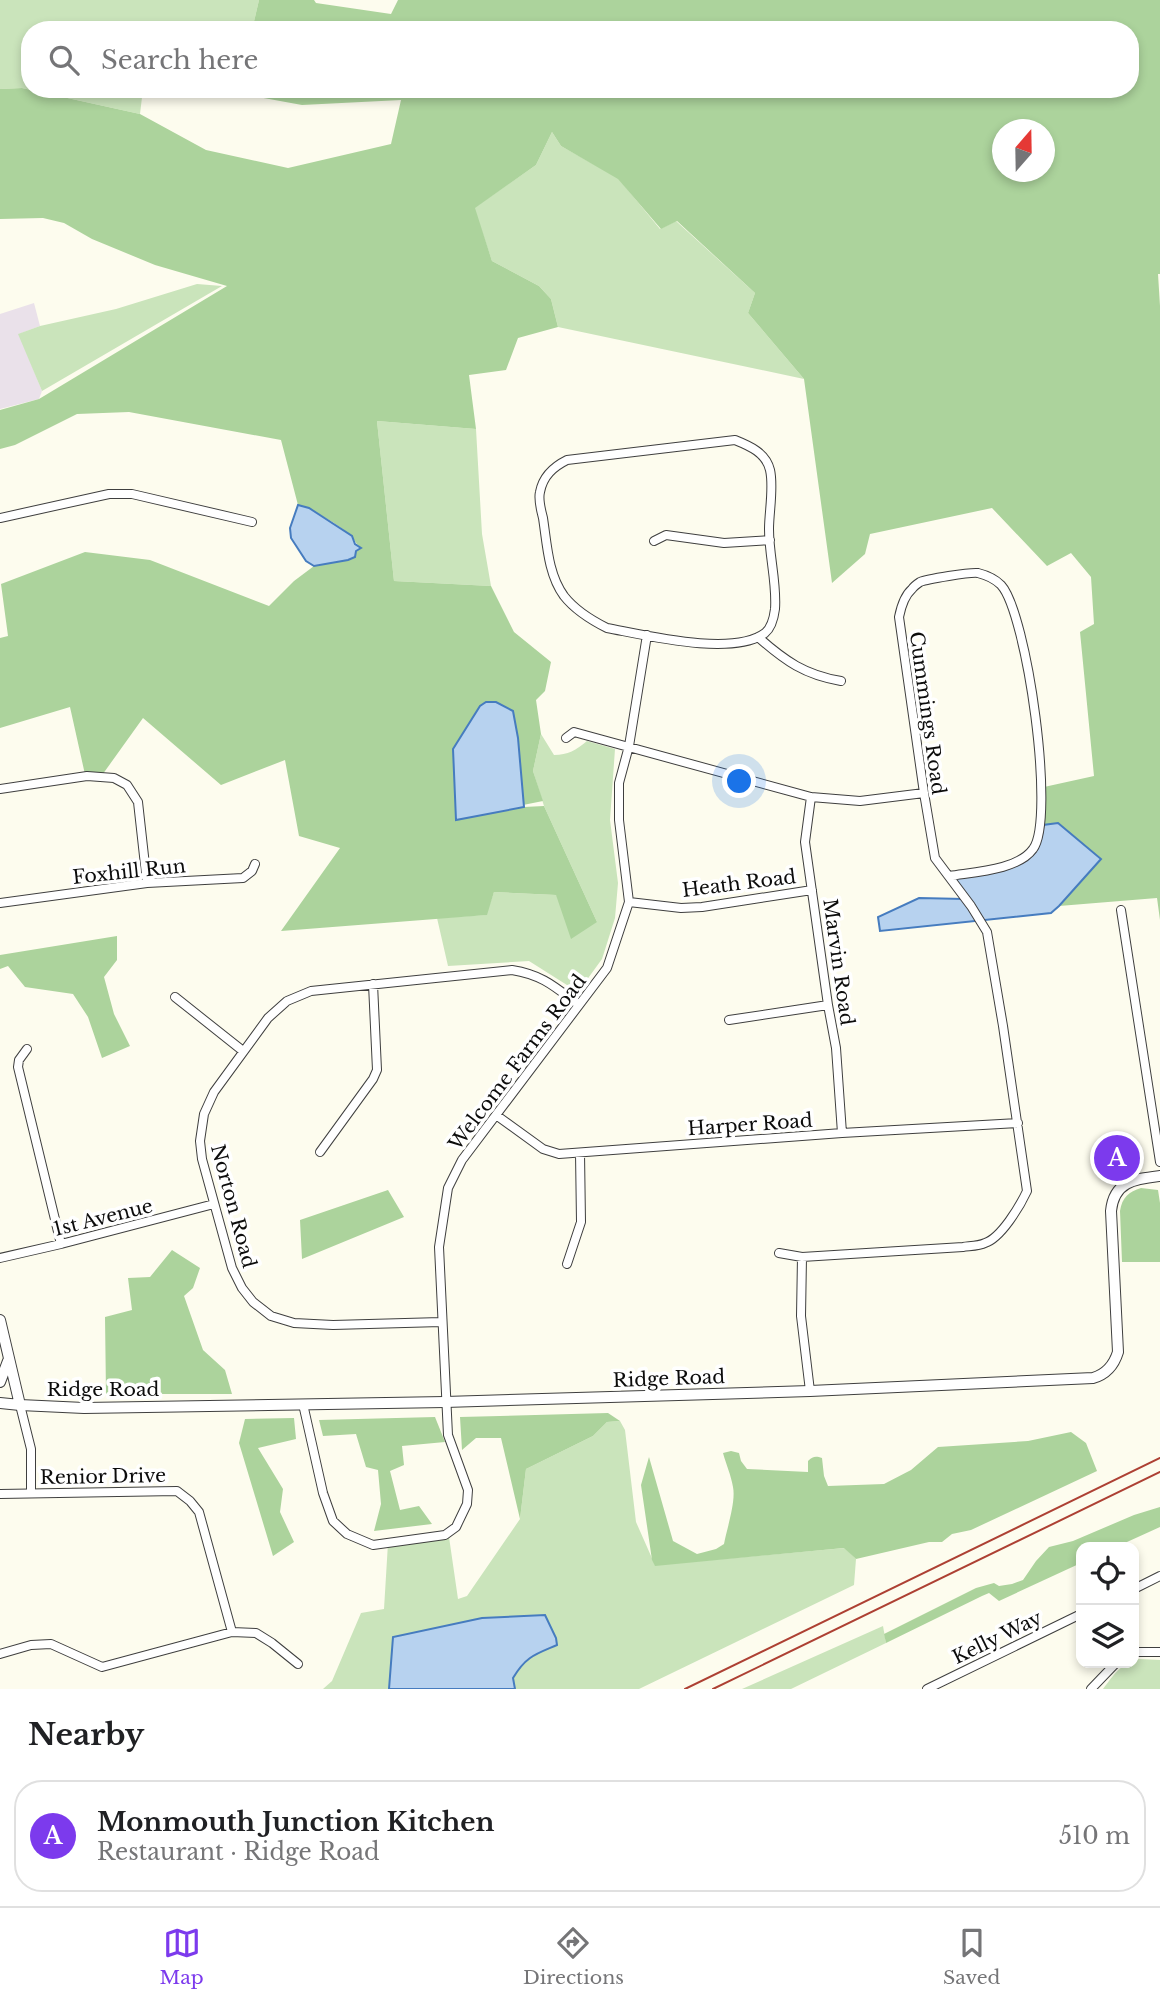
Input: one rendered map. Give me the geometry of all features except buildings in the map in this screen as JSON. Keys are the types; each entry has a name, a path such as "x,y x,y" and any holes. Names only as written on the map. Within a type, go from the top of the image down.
{"street":[{"path":"735,440 752,447 764,457 770,471 769,540 775,608 767,632 737,644 713,645 647,635 607,628 578,610 565,596 550,565 539,494 545,477 567,460 735,440"},
{"path":"0,518 109,494 131,494 252,522"},
{"path":"654,541 666,535 724,542 769,540"},
{"name":"Cummings Road","path":"779,1253 802,1257 963,1247 988,1243 1021,1204 1027,1191 987,932 935,858 899,617 902,604 910,590 922,581 975,573 988,576 1001,586 1010,599 1023,649 1035,712 1041,771 1040,834 1034,848 1024,858 1012,864 950,876"},
{"name":"Welcome Farms Road","path":"303,1404 323,1493 333,1521 347,1534 373,1545 445,1535 463,1518 468,1490 448,1435 441,1322 439,1247 448,1188 462,1160 607,968 629,902 619,820 620,783 629,746 647,635"},
{"path":"758,637 784,659 806,672 841,681"},
{"path":"566,738 574,732 811,797 859,801 924,793"},
{"path":"0,789 87,776 114,778 127,785 138,802 147,883"},
{"name":"Marvin Road","path":"811,797 805,842 836,1048 842,1133"},
{"name":"Foxhill Run","path":"0,903 147,883 243,878 252,871 256,863"},
{"name":"Heath Road","path":"629,902 681,908 702,907 812,890"},
{"path":"1121,910 1160,1162"},
{"name":"Norton Road","path":"441,1322 333,1325 294,1323 271,1316 253,1302 232,1268 201,1150 202,1123 211,1097 274,1012 295,997 319,989 512,970 547,980 579,1005"},
{"path":"320,1152 377,1070 373,984"},
{"path":"175,998 243,1051"},
{"path":"729,1020 828,1005"},
{"path":"27,1049 19,1060 18,1067 61,1244"},
{"name":"Harper Road","path":"496,1115 543,1149 559,1154 1018,1123"},
{"path":"567,1264 581,1222 580,1153"},
{"name":"Ridge Road","path":"0,1403 92,1408 445,1402 1087,1379 1102,1375 1113,1363 1118,1348 1112,1201 1126,1184 1142,1178 1160,1176"},
{"name":"1st Avenue","path":"0,1258 214,1204"},
{"path":"802,1257 801,1316 810,1391"},
{"path":"0,1320 31,1449 32,1493"},
{"path":"0,1382 9,1359"},
{"name":"Renior Drive","path":"0,1494 177,1491 190,1501 198,1513 232,1632"},
{"path":"1139,1586 1160,1576"},
{"name":"Kelly Way","path":"928,1689 1076,1616"},
{"path":"0,1654 31,1645 51,1644 102,1667 232,1632 256,1633 298,1664"},
{"path":"1139,1652 1160,1652"},
{"path":"1091,1689 1111,1668"}],"shaded area":[{"path":"34,303 40,326 19,334 42,391 39,399 0,409 0,314"}],"green space":[{"path":"0,0 259,0 254,21 21,21 21,88 0,89"},
{"path":"259,0 314,0 316,3 391,14 398,0 1160,0 1160,920 1157,898 1059,906 1101,859 1043,825 1044,787 1094,776 1080,632 1094,624 1091,577 1071,553 1047,566 992,508 870,534 865,554 832,583 804,379 748,313 755,293 677,221 661,229 618,179 561,146 552,132 536,165 475,208 492,261 539,286 551,299 558,327 518,338 506,370 469,375 476,429 377,421 394,581 491,586 514,632 551,662 545,691 536,700 541,734 533,771 543,801 523,805 518,738 513,712 453,749 456,819 544,806 597,922 571,939 556,895 494,892 487,915 281,931 340,848 299,836 285,760 221,785 143,718 100,778 86,779 70,707 0,728 0,638 8,636 1,584 85,552 150,560 269,606 314,566 348,560 354,557 359,546 348,533 335,524 298,505 281,440 129,412 77,414 15,445 0,449 0,410 39,399 227,286 155,265 92,239 64,223 43,218 0,219 0,89 21,88 21,98 67,98 140,114 206,150 288,168 391,144 401,100 302,105 264,98 1139,98 1139,21 254,21"},
{"path":"67,98 142,98 140,114"},
{"path":"552,132 561,146 618,178 660,229 676,221 755,293 748,313 804,379 558,327 551,299 539,286 492,261 474,208 536,165"},
{"path":"197,284 222,286 42,391 18,334 40,326 116,309"},
{"path":"377,421 476,429 482,534 491,586 394,581"},
{"path":"541,734 554,755 572,751 587,741 615,749 610,820 618,883 615,918 602,959 578,992 529,961 448,966 437,918 486,915 494,892 556,895 597,922 544,806 533,771"},
{"path":"117,936 117,960 104,977 114,1014 130,1046 102,1058 88,1017 73,994 25,987 8,966 0,969 0,955"},
{"path":"1141,1188 1158,1190 1160,1262 1122,1262 1122,1202 1133,1191"},
{"path":"388,1190 404,1217 302,1259 300,1220"},
{"path":"172,1250 200,1268 193,1288 184,1296 203,1350 225,1370 232,1394 106,1394 105,1317 132,1310 128,1278 150,1277"},
{"path":"608,1413 620,1421 607,1422 593,1436 526,1469 520,1519 501,1438 476,1438 462,1450 460,1417"},
{"path":"435,1417 445,1442 402,1446 404,1465 390,1471 400,1510 419,1506 432,1524 374,1531 381,1504 378,1470 366,1467 356,1434 323,1436 319,1420"},
{"path":"294,1418 296,1439 258,1448 283,1489 280,1512 294,1542 273,1556 239,1443 245,1419"},
{"path":"620,1421 625,1430 636,1522 655,1565 845,1548 856,1559 854,1585 639,1689 515,1689 513,1678 522,1665 537,1654 557,1645 394,1637 389,1689 323,1689 332,1681 361,1613 384,1609 388,1543 449,1537 458,1599 467,1596 520,1519 526,1469 593,1436 607,1422"},
{"path":"1071,1432 1086,1443 1097,1471 971,1530 952,1534 942,1542 929,1542 856,1559 844,1548 655,1566 652,1560 641,1485 649,1457 673,1541 697,1554 724,1544 734,1493 723,1453 739,1453 747,1469 808,1472 808,1461 818,1457 822,1458 828,1486 884,1484 911,1470 938,1447 1028,1441"},
{"path":"1160,1507 1160,1527 1127,1542 1076,1542 1076,1565 999,1601 989,1593 886,1643 884,1634 976,1588 1023,1580 1049,1547 1073,1541"},
{"path":"883,1626 886,1643 791,1689 742,1689"},
{"path":"1139,1659 1160,1660 1160,1689 1103,1689 1120,1669 1139,1668"}],"water":[{"path":"298,505 309,508 352,536 355,544 361,548 356,551 355,557 314,566 306,561 291,538 290,528"},
{"path":"486,702 496,702 513,711 524,807 456,820 453,749 480,706"},
{"path":"1058,823 1101,859 1051,913 880,931 878,917 919,898 964,899 948,876 1027,860 1043,825"},
{"path":"545,1615 557,1645 537,1654 522,1665 513,1678 515,1689 389,1689 393,1637 482,1618"}],"railway":[{"path":"685,1689 1160,1458"},
{"path":"713,1689 1160,1472"}],"place":[{"name":"Monmouth Junction Kitchen","path":"1117,1158"}]}
